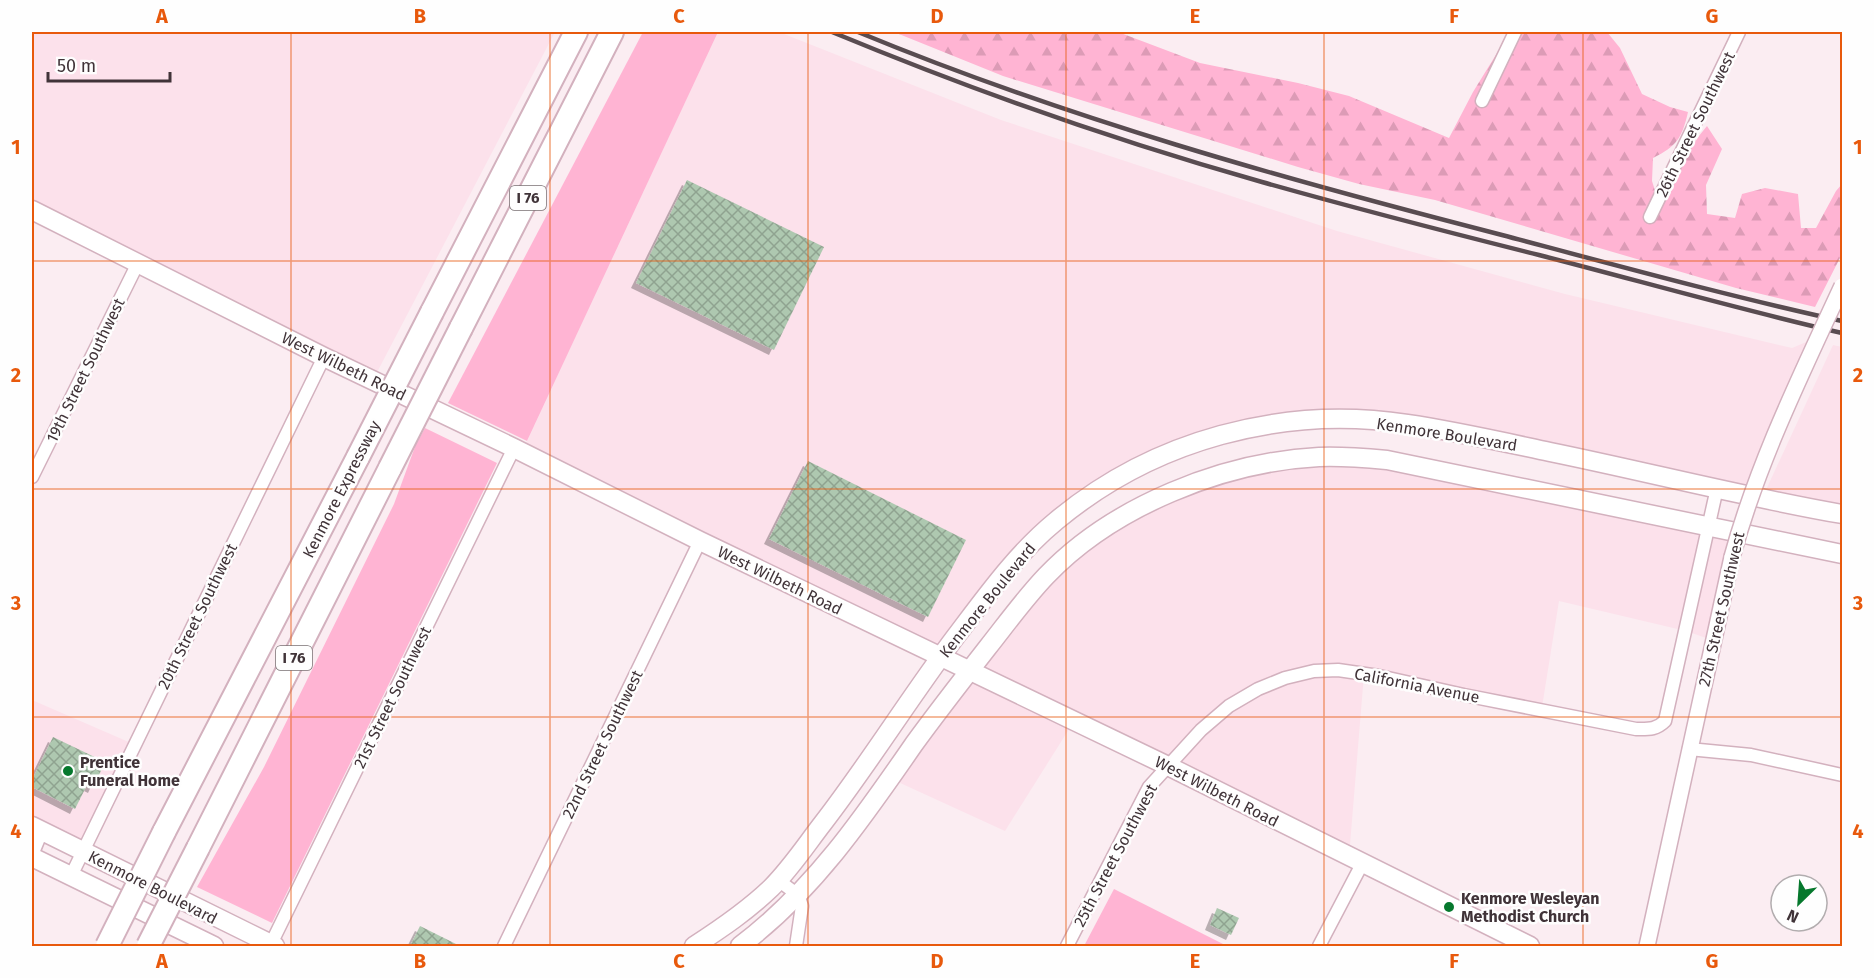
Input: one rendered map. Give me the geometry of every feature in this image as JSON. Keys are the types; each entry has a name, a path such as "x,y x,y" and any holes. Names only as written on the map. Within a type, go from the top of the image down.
{"highway":[{"name":"Kenmore Expressway","path":"107,946 576,32"},
{"name":"Kenmore Expressway","path":"148,946 612,32"}],"main road":[{"name":"West Wilbeth Road","path":"32,210 699,542 1168,766 1530,946"},
{"name":"Kenmore Boulevard","path":"694,946 734,921 789,868 863,768 940,657 1024,550 1059,518 1109,482 1209,438 1251,427 1298,420 1405,423 1500,441 1773,502 1842,514"},
{"name":"Kenmore Boulevard","path":"740,946 798,895 824,867 947,697 1046,576 1085,543 1106,529 1151,503 1216,476 1252,466 1287,460 1321,457 1387,460 1842,554"},
{"name":"Kenmore Boulevard","path":"37,828 272,946"},
{"name":"Kenmore Boulevard","path":"32,856 214,946"}],"street":[{"path":"1482,100 1515,32"},
{"name":"26th Street Southwest","path":"1650,218 1739,32"},
{"name":"19th Street Southwest","path":"32,477 138,263"},
{"name":"27th Street Southwest","path":"1647,946 1689,749 1742,520 1777,426 1842,286"},
{"name":"20th Street Southwest","path":"72,876 324,357"},
{"name":"21st Street Southwest","path":"272,946 514,448"},
{"name":"27th Street Southwest","path":"1658,727 1665,721 1717,488"},
{"name":"22nd Street Southwest","path":"504,946 699,542"},
{"name":"California Avenue","path":"1168,766 1201,730 1229,706 1258,689 1285,678 1314,671 1338,670 1379,676 1636,729 1658,727"},
{"path":"1689,749 1751,755 1842,775"},
{"name":"25th Street Southwest","path":"1067,946 1149,786 1168,766"},
{"path":"32,856 37,828"},
{"path":"1319,946 1362,864"},
{"path":"778,880 798,895 802,906 796,946"}],"shaded area":[{"path":"32,32 555,32 373,380 32,210"},
{"path":"718,32 779,32 1001,120 1337,231 1565,294 1792,348 1818,337 1750,496 1373,421 1209,438 1067,513 940,657 522,452"},
{"path":"1833,345 1842,347 1842,507 1765,492"},
{"path":"1321,457 1738,533 1712,640 1686,631 1559,601 1542,707 1364,674 1349,857 969,671 1065,559 1187,487"},
{"path":"971,678 1071,726 1005,831 898,782"},
{"path":"32,700 131,743 81,846 32,820"}],"green space":[{"path":"643,32 718,32 527,441 448,403"},
{"path":"894,32 1118,32 1200,63 1349,96 1449,138 1473,92 1510,32 1607,32 1620,48 1642,94 1670,107 1688,112 1681,135 1673,145 1653,158 1652,181 1658,200 1707,126 1722,149 1706,185 1707,214 1735,218 1742,194 1765,188 1798,194 1801,228 1816,228 1842,184 1842,254 1815,307 1736,288 1435,200 1359,184 1298,167 1003,76"},
{"path":"425,428 497,463 272,923 197,887 264,767 394,504 416,444"},
{"path":"1114,889 1227,946 1084,946"}],"building":[{"path":"687,180 824,247 774,350 636,283"},
{"path":"808,461 966,540 928,617 769,539"},
{"name":"Prentice Funeral Home","path":"53,737 105,762 93,788 87,785 75,809 32,787 32,780"},
{"path":"1217,908 1239,918 1231,935 1210,925"},
{"path":"420,926 460,946 410,946"}],"railway":[{"path":"832,32 1045,113 1207,166 1400,220 1842,333"},
{"path":"858,32 1016,92 1257,169 1672,280 1842,321"}],"place":[{"name":"Prentice Funeral Home","path":"68,771"},
{"name":"Kenmore Wesleyan Methodist Church","path":"1449,907"}]}
